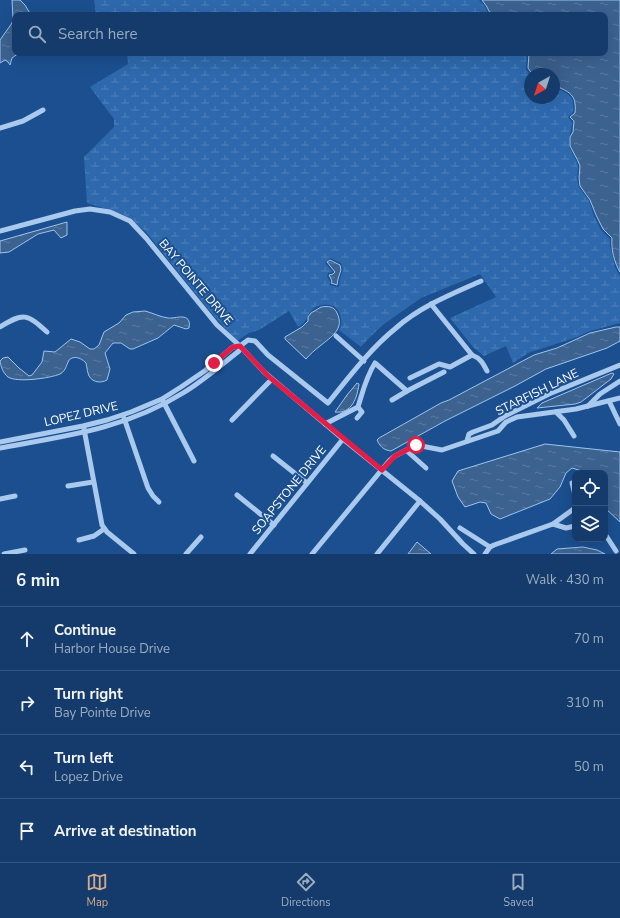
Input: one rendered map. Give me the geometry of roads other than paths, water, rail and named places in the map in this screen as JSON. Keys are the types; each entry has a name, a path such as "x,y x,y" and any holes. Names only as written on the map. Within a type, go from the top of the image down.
{"street":[{"path":"0,128 23,121 43,110"},
{"name":"BAY POINTE DRIVE","path":"0,231 82,210 100,210 121,216 130,221 139,229 217,325 272,379 420,501 474,554"},
{"path":"240,346 248,340 255,341 268,355 328,402 364,360 396,328 431,304 481,281"},
{"path":"431,304 472,355 478,357 482,361 487,371"},
{"path":"0,327 12,319 24,317 34,321 47,332"},
{"path":"336,336 364,360"},
{"name":"LOPEZ DRIVE","path":"0,442 84,429 123,415 162,398 192,380 233,347 240,346 239,351 184,393 164,404 125,421 0,448"},
{"path":"410,378 439,364 450,367 472,355"},
{"path":"325,424 358,407 364,384 370,371 376,363 407,391"},
{"name":"STARFISH LANE","path":"467,441 470,434 473,432 492,425 505,416 549,394 620,366"},
{"path":"392,400 444,372"},
{"path":"232,420 272,379"},
{"path":"587,407 600,394 620,381"},
{"path":"162,398 194,461"},
{"path":"312,554 382,470 395,456 407,451 410,448 416,445 442,450 498,431 506,422 517,418 587,407 620,398"},
{"path":"609,401 620,424"},
{"path":"357,418 362,412 358,407"},
{"path":"556,412 564,420 574,436"},
{"path":"123,415 150,492 159,502"},
{"path":"84,429 101,522 104,529 134,554"},
{"name":"SOAPSTONE DRIVE","path":"250,554 343,439"},
{"path":"407,451 426,468"},
{"path":"273,456 307,483"},
{"path":"68,486 93,482"},
{"path":"237,495 274,525"},
{"path":"0,499 15,496"},
{"path":"377,554 420,501"},
{"path":"486,554 490,547 553,524 572,510"},
{"path":"553,524 566,528 572,527"},
{"path":"460,528 490,547"},
{"path":"79,540 94,536 104,529"},
{"path":"186,554 201,537"},
{"path":"608,539 616,551"},
{"path":"4,554 25,550"}],"water":[{"path":"12,0 20,0 29,12 13,12"},
{"path":"482,0 620,0 620,272 613,255 612,238 603,229 590,200 580,186 580,166 570,146 570,137 573,132 574,121 570,117 575,113 575,102 571,94 560,88 560,68 528,68 529,56 608,56 608,12 490,12"},
{"path":"12,23 12,56 15,56 12,58 10,65 5,60 0,63 0,40"},
{"path":"67,222 67,235 61,238 54,230 38,234 9,252 0,253 0,241"},
{"path":"330,260 340,265 341,270 337,285 331,283 332,281 329,275 335,272 327,262"},
{"path":"321,307 330,307 336,311 339,319 338,328 332,336 306,359 285,339 285,337 302,327 308,321 308,317 311,313"},
{"path":"145,311 162,317 186,318 188,319 189,328 186,329 174,325 158,338 133,349 130,349 121,343 113,343 105,353 110,369 107,380 98,382 93,380 89,376 86,363 78,358 70,359 63,372 49,377 26,380 12,379 2,370 0,361 3,358 8,357 29,376 32,375 42,362 44,351 55,352 71,339 80,342 90,349 94,349 99,345 104,332 119,323 126,315 133,312"},
{"path":"620,327 620,341 607,348 546,369 445,421 391,451 382,447 377,440 441,403 534,355 557,348 590,333"},
{"path":"612,373 614,374 611,379 581,402 537,408 542,403"},
{"path":"357,383 359,384 355,400 350,408 341,412 335,412 347,395"},
{"path":"545,444 620,452 620,522 608,511 608,470 578,470 572,468 566,473 560,487 550,499 500,519 491,514 486,503 480,502 465,507 458,497 452,481 458,471"},
{"path":"417,542 431,554 408,554"},
{"path":"583,547 597,550 605,554 551,554 557,549"}]}
